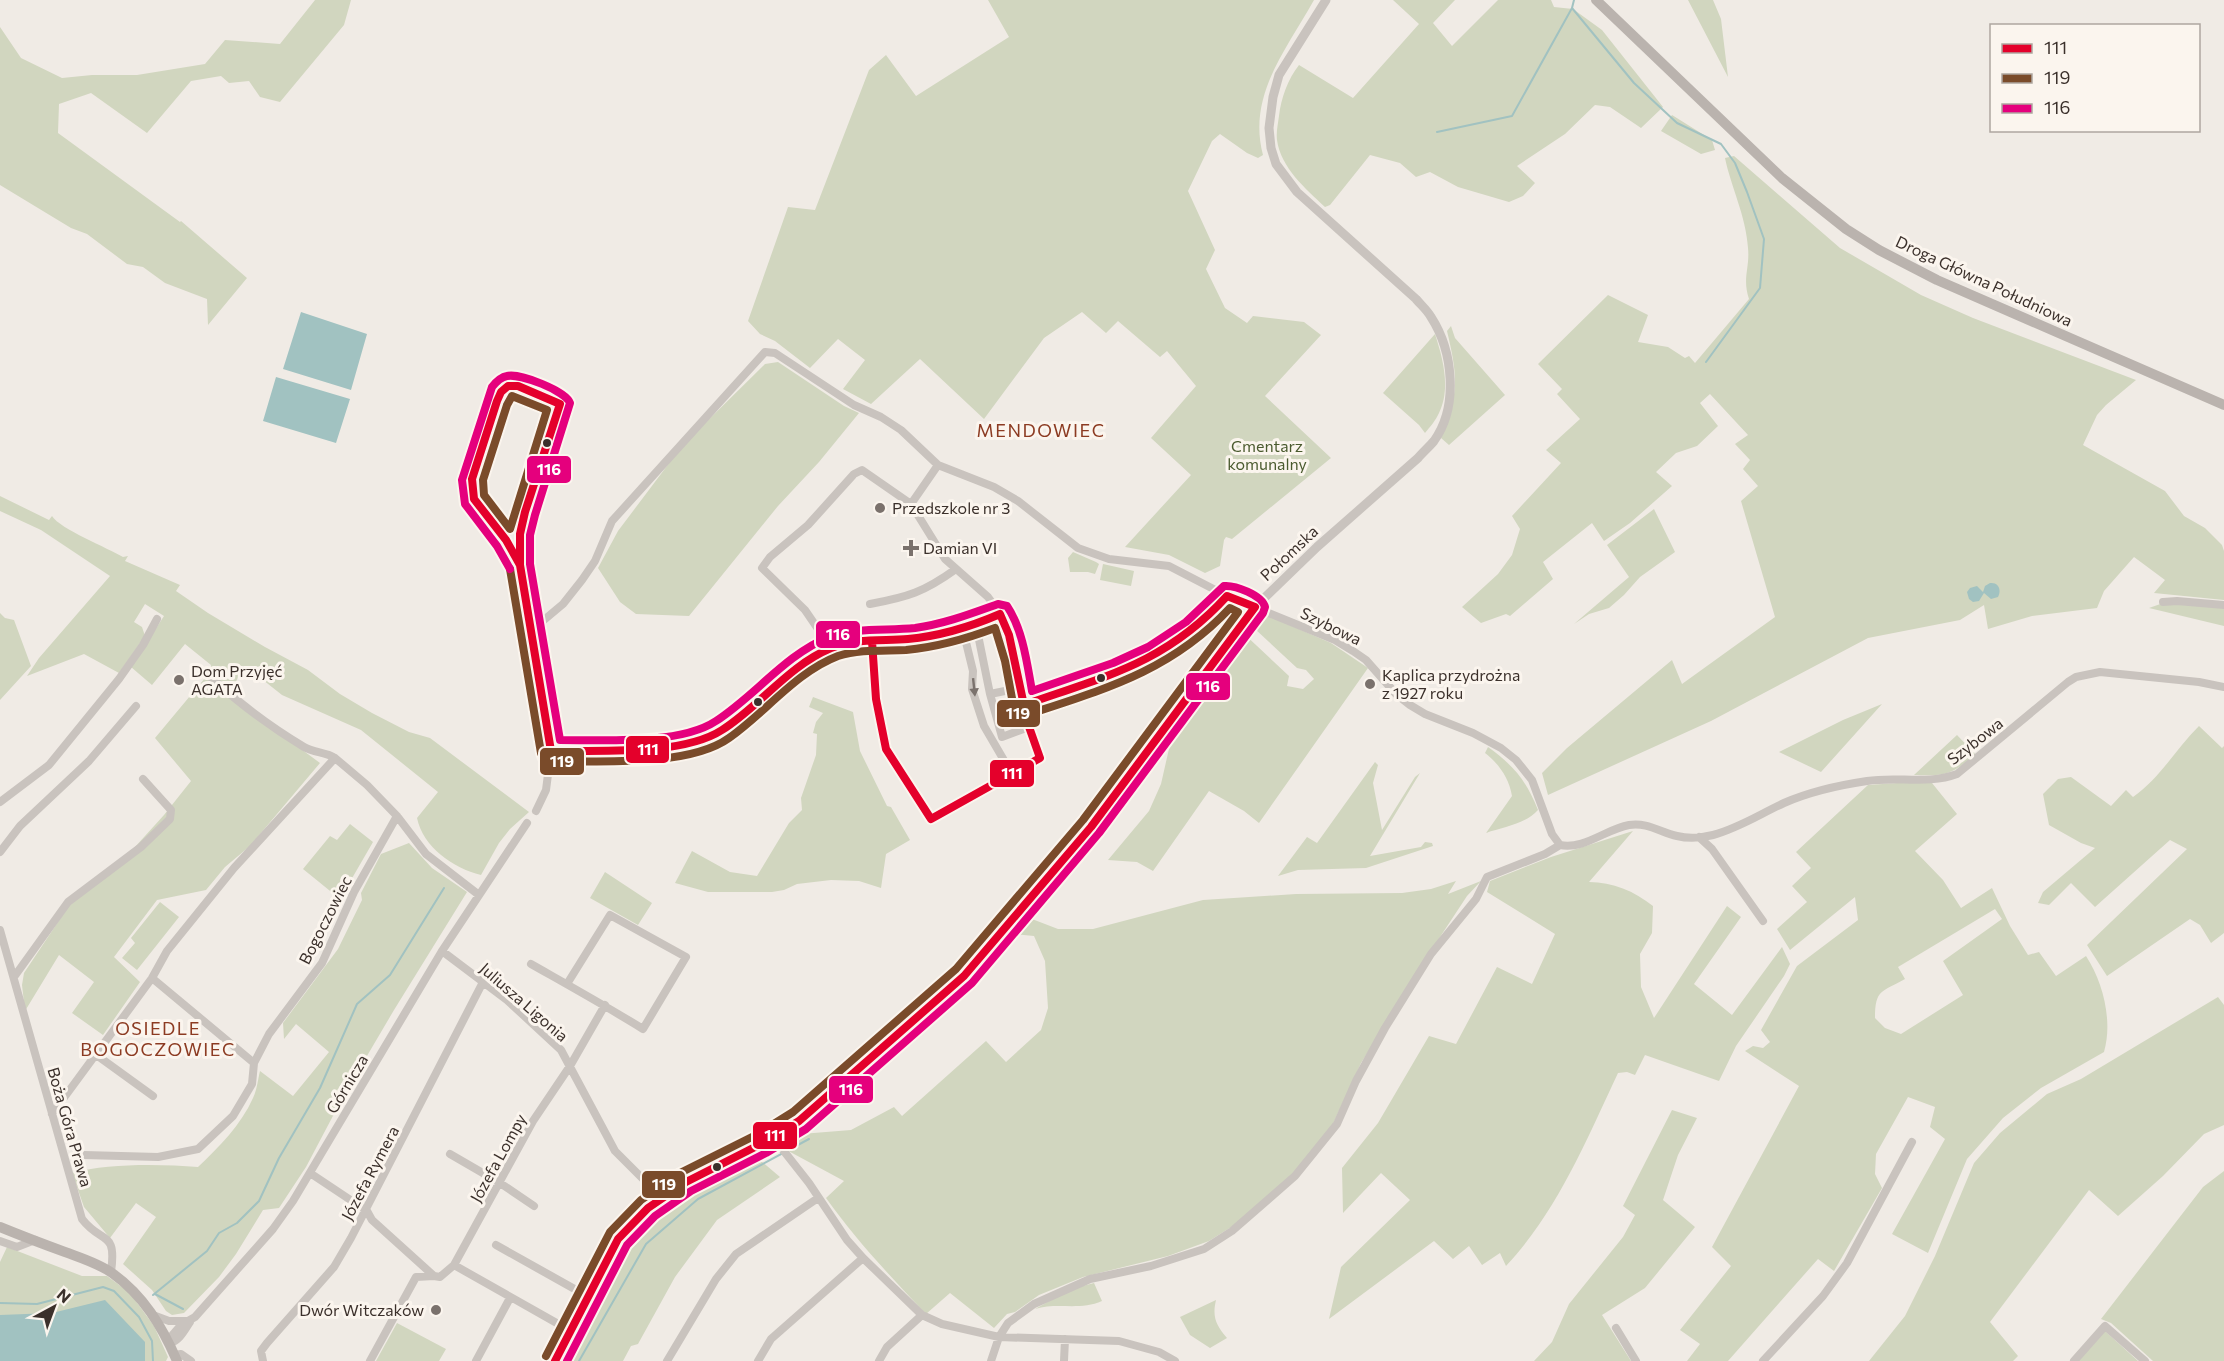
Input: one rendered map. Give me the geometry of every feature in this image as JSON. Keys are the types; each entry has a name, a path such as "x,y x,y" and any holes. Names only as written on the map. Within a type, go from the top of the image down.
{"main road":[{"name":"Droga Główna Południowa","path":"1596,0 1782,178 1823,212 1879,250 1937,280 2224,405"},
{"path":"0,1227 93,1262 111,1272 137,1295 153,1315 175,1358"}],"street":[{"name":"Połomska","path":"555,1361 618,1239 648,1208 662,1198 686,1182 776,1135 824,1101 974,964 1091,827 1255,608 1317,547 1418,458 1434,440 1443,424 1450,399 1449,366 1442,339 1431,317 1416,299 1297,192 1276,164 1271,148 1269,128 1279,75 1326,0"},
{"path":"532,630 563,604 582,580 595,561 612,520 765,352 775,353 854,405 881,417 901,430 938,465 911,504"},
{"path":"520,565 506,540 474,499 471,489 472,479 497,401 501,392 508,386 518,386 560,404 520,534 520,565 550,751 546,790 536,811"},
{"name":"Szybowa","path":"938,465 994,487 1018,501 1078,548 1109,559 1168,566 1227,596 1335,640 1366,660 1396,694 1410,705 1425,714 1473,732 1502,748 1516,760 1532,780 1552,834 1560,845 1567,847 1624,826 1637,824 1676,836 1699,837 1743,825 1785,803 1820,791 1868,780 1943,780 1957,774 2068,682 2085,675 2100,672 2199,682 2224,687"},
{"path":"831,648 806,610 762,568 770,557 808,525 854,474 862,470 911,504 945,560 988,597 1000,614 1008,630 1029,727 1040,758 931,819 886,749 876,699 872,641"},
{"path":"870,604 902,598 932,586 956,569"},
{"path":"1024,705 1120,671 1168,647 1209,616 1227,596"},
{"path":"2163,602 2224,605"},
{"path":"550,751 676,746 701,742 720,732 802,666 831,648 846,644 942,635 963,630 1000,614"},
{"path":"0,802 49,765 119,679 143,645 157,619"},
{"path":"976,625 990,694 1002,737 1029,727"},
{"path":"963,630 973,672 972,689 984,726 1012,774"},
{"path":"206,673 239,704 287,736 307,749 332,756 367,785 397,816 426,854 479,895"},
{"path":"990,694 1020,688"},
{"path":"0,852 20,826 89,760 136,706"},
{"path":"52,1114 152,978 167,951 234,868 332,756"},
{"path":"14,977 68,902 141,847 170,819 171,810 143,779"},
{"name":"Bogoczowiec","path":"84,1155 159,1157 198,1149 233,1116 252,1084 254,1063 268,1034 322,963 354,892 397,816"},
{"name":"Górnicza","path":"168,1342 181,1326 191,1321 273,1228 310,1173 442,951 527,823"},
{"path":"1699,837 1712,849 1763,921"},
{"path":"992,1361 999,1337 1008,1323 1034,1304 1090,1279 1189,1255 1213,1244 1232,1231 1280,1190 1311,1158 1337,1124 1356,1081 1385,1028 1431,954 1476,898 1486,877 1545,854 1560,845"},
{"path":"531,964 643,1029 686,957 610,915 567,984"},
{"name":"Boża Góra Prawa","path":"0,930 82,1219 107,1239 114,1250 111,1272"},
{"name":"Juliusza Ligonia","path":"442,951 483,982 561,1050 615,1151 662,1198"},
{"path":"152,978 254,1063"},
{"name":"Józefa Rymera","path":"263,1361 261,1351 267,1343 334,1268 367,1211 483,982"},
{"name":"Józefa Lompy","path":"454,1265 533,1121 570,1066 605,1005"},
{"path":"95,1054 153,1096"},
{"path":"776,1135 783,1150 863,1258 922,1315 942,1324 999,1337 1119,1341 1159,1352 1175,1361"},
{"path":"1763,1361 1823,1296 1847,1263 1912,1142"},
{"path":"450,1154 534,1206"},
{"path":"310,1173 367,1211 372,1220 434,1276"},
{"path":"667,1361 716,1279 736,1254 818,1198"},
{"path":"0,1241 17,1247 35,1240"},
{"path":"496,1245 587,1296"},
{"path":"758,1361 771,1339 863,1258"},
{"path":"370,1361 416,1277 440,1277 454,1265 569,1330"},
{"path":"476,1361 510,1298"},
{"path":"153,1315 169,1321 191,1321"},
{"path":"879,1361 887,1347 922,1315"},
{"path":"2074,1361 2105,1326 2145,1361"},
{"path":"1616,1328 1636,1361"},
{"path":"1064,1361 1065,1339"},
{"path":"175,1358 181,1354 191,1361"}],"green space":[{"path":"315,0 351,0 344,25 280,102 260,97 249,81 229,83 221,76 191,81 147,133 91,93 59,104 58,133 181,221 247,278 208,325 207,299 165,283 143,267 127,264 87,234 71,228 0,185 0,27 21,58 62,78 137,75 205,64 225,40 280,44"},
{"name":"Cmentarz komunalny","path":"988,0 1314,0 1272,73 1265,93 1260,112 1259,133 1263,155 1258,158 1247,153 1220,134 1212,141 1188,191 1215,250 1206,269 1225,308 1247,323 1253,316 1304,322 1321,335 1265,396 1331,458 1232,539 1226,537 1220,566 1205,573 1169,555 1125,547 1191,475 1151,438 1196,386 1167,351 1160,357 1118,321 1106,333 1082,312 1044,338 984,419 920,359 871,404 843,389 865,360 838,339 810,368 775,341 760,334 748,321 788,207 815,210 869,70 886,55 916,96 1009,37"},
{"path":"1393,0 1455,0 1433,23 1452,46 1498,0 1551,0 1554,7 1573,9 1602,30 1663,107 1641,128 1610,107 1595,105 1565,134 1517,166 1535,183 1523,196 1509,202 1458,187 1430,172 1416,177 1400,163 1370,155 1330,205 1325,207 1295,177 1279,150 1277,131 1283,96 1299,65 1353,98 1419,24"},
{"path":"1688,0 1713,0 1721,19 1728,77"},
{"path":"1672,115 1712,140 1715,150 1701,154 1661,131"},
{"path":"1734,156 1840,248 1921,295 1973,318 2136,380 2097,415 2083,445 2165,491 2184,516 2205,528 2222,545 2224,600 2154,593 2165,580 2134,557 2104,591 2097,608 2032,616 1988,629 1984,605 1960,620 1868,638 1711,721 1548,795 1542,773 1567,748 1672,660 1682,684 1775,617 1741,501 1758,486 1743,469 1750,460 1735,444 1748,435 1710,394 1700,403 1718,426 1697,446 1676,453 1656,472 1672,486 1630,523 1604,541 1592,523 1543,562 1553,579 1510,616 1506,614 1481,623 1462,607 1498,574 1512,555 1520,529 1512,516 1561,463 1546,450 1580,419 1557,394 1562,389 1538,364 1608,295 1648,315 1638,342 1668,347 1685,358 1689,356 1695,363 1749,299 1746,285 1747,236 1725,158"},
{"path":"1451,326 1455,338 1505,395 1449,445 1441,438 1451,409 1455,385 1447,331"},
{"path":"1435,334 1443,363 1445,394 1438,416 1425,433 1383,393"},
{"path":"778,362 844,406 859,413 819,462 778,506 689,616 636,614 620,602 598,568 618,531 682,446 765,364"},
{"path":"0,496 49,520 52,516 64,527 123,557 128,556 125,561 180,585 176,591 208,613 308,670 340,694 372,713 409,732 430,738 529,812 510,829 499,843 481,875 450,862 426,838 417,818 438,792 361,730 282,695 258,676 240,672 231,694 210,674 211,665 185,644 152,685 131,667 164,616 145,604 134,622 142,627 145,636 119,673 84,654 27,676 39,658 110,576 41,530 0,511"},
{"path":"1654,509 1675,552 1640,577 1609,608 1589,614 1574,624 1629,577 1607,545"},
{"path":"1073,552 1099,564 1095,574 1070,572 1068,558"},
{"path":"1103,564 1134,571 1131,586 1100,580"},
{"path":"2166,602 2224,606 2224,626 2149,608"},
{"path":"0,613 5,618 14,620 31,666 0,700"},
{"path":"1269,616 1331,643 1368,668 1259,823 1244,811 1209,791 1153,871 1137,862 1108,860 1149,811 1161,784 1170,738 1126,799 1074,859 1069,858 1241,631 1289,676 1287,686 1303,689 1314,679 1306,670 1297,668 1255,629 1256,620"},
{"path":"205,678 320,763 250,846 225,867 206,890 157,900 114,957 140,982 103,1035 72,1013 94,982 59,955 25,1011 22,985 24,973 68,907 135,847 191,781 155,738"},
{"path":"813,697 853,712 860,751 887,806 891,807 910,840 886,854 881,888 859,881 831,880 797,884 772,892 708,892 675,883 692,851 730,872 757,876 789,823 802,810 801,798 816,755 817,734 813,733 816,722 823,713 809,707"},
{"path":"1882,704 1821,772 1779,752 1843,720"},
{"path":"2199,726 2222,748 2224,746 2224,933 2211,943 2200,925 2190,919 2107,976 2087,945 2187,849 2170,840 2095,907 2071,883 2049,905 2038,903 2043,892 2095,848 2049,825 2043,794 2058,779 2071,777 2111,806 2126,790 2133,797 2160,772"},
{"path":"1957,735 1976,755 1947,773 1914,775"},
{"path":"1488,747 1518,774 1529,790 1538,810 1521,822 1486,833 1512,796 1503,772 1485,753"},
{"path":"1375,762 1378,765 1373,783 1382,830 1415,777 1420,773 1370,856 1421,847 1425,842 1432,843 1433,846 1366,868 1298,870 1278,876 1307,837 1317,843"},
{"path":"1932,783 1957,814 1915,851 1943,880 1961,908 1992,888 2010,926 2028,955 2039,952 2056,976 2086,956 2102,990 2105,1002 2107,1040 2104,1052 2041,1088 2003,1118 1967,1159 1928,1253 1892,1234 1945,1139 1930,1127 1935,1107 1908,1097 1876,1154 1875,1174 1882,1188 1834,1271 1818,1259 1728,1361 1687,1361 1700,1344 1680,1330 1731,1266 1712,1247 1799,1086 1745,1051 1753,1046 1763,1048 1770,1042 1761,1030 1797,966 1858,920 1855,897 1790,950 1777,929 1807,902 1792,886 1811,868 1796,852 1868,785","holes":["1995,909 2002,919 1943,961 1963,995 1901,1034 1885,1028 1875,1018 1876,1002 1881,992 1905,979 1898,967"]},
{"path":"350,824 373,842 340,899 303,869 330,836 337,840"},
{"path":"1633,831 1589,882 1623,888 1653,906 1652,933 1640,954 1641,987 1654,1018 1727,906 1741,917 1694,984 1732,1015 1782,947 1790,964 1736,1046 1719,1081 1645,1055 1635,1075 1627,1072 1618,1073 1570,1174 1541,1222 1506,1266 1500,1253 1482,1265 1469,1246 1453,1259 1434,1241 1329,1319 1341,1267 1410,1200 1381,1173 1343,1213 1342,1168 1378,1123 1429,1036 1456,1044 1497,967 1532,984 1555,934 1487,892 1490,881 1551,857"},
{"path":"409,843 432,868 467,892 394,1010 344,1095 306,1167 279,1208 263,1210 219,1277 184,1313 172,1315 166,1311 152,1290 123,1264 156,1217 136,1203 110,1238 84,1207 72,1173 118,1166 198,1167 236,1126 248,1108 260,1071 293,1096 329,1052 296,1024 284,1039 283,1023 338,949 362,900 361,893 381,854"},
{"path":"605,872 652,903 638,925 590,898"},
{"path":"1456,881 1448,894 1481,881 1467,896 1361,1063 1332,1126 1294,1173 1236,1224 1209,1241 1168,1256 1083,1277 1039,1295 1015,1312 1007,1314 994,1328 950,1293 926,1314 861,1243 826,1198 844,1181 781,1147 801,1134 851,1130 894,1107 902,1116 986,1041 1006,1062 1041,1030 1048,1008 1045,961 1034,936 1012,934 1020,925 1032,919 1058,929 1093,929 1203,900 1296,894 1402,893 1431,889"},
{"path":"160,902 179,917 137,970 122,958 135,943 131,938"},
{"path":"2218,997 2224,1005 2224,1125 2204,1134 2163,1176 2118,1216 2089,1190 1990,1322 2018,1356 2013,1361 1869,1361 1905,1316 1935,1256 1974,1163 2000,1133 2047,1094 2081,1079"},
{"path":"1672,1110 1697,1118 1678,1155 1663,1200 1695,1227 1645,1288 1602,1315 1631,1361 1534,1361 1552,1342 1569,1304 1623,1237 1635,1215 1623,1206"},
{"path":"754,1155 780,1177 717,1220 675,1277 638,1344 631,1346 623,1361 559,1361 619,1249 645,1217 682,1192"},
{"path":"2224,1171 2224,1361 2153,1361 2111,1323 2101,1319 2203,1187"},
{"path":"7,1247 82,1276 107,1276 130,1293 154,1326 168,1357 166,1361 0,1361 0,1262"},
{"path":"1094,1283 1102,1301 1094,1304 1035,1309 1071,1289"},
{"path":"1216,1300 1214,1311 1216,1320 1227,1338 1210,1348 1190,1335 1180,1317"},
{"path":"397,1323 446,1349 439,1361 376,1361"},
{"path":"2105,1331 2138,1361 2078,1361"}],"water":[{"path":"301,312 367,334 351,390 283,369"},
{"path":"276,377 350,399 336,443 263,421"},
{"path":"1990,583 1999,587 1998,597 1991,599 1984,593 1979,601 1973,602 1969,599 1967,592 1970,588 1977,586 1983,592 1985,586"},
{"path":"105,1300 145,1342 145,1361 0,1361 0,1315 52,1313"}],"waterway":[{"path":"1437,132 1512,116 1572,8 1574,0"},
{"path":"1572,8 1634,83 1677,123 1721,144 1735,163 1747,192 1764,239 1760,288 1706,362"},
{"path":"153,1295 207,1251 219,1233 237,1223 259,1201 279,1158 320,1088 357,1004 390,975 444,888"},
{"path":"579,1361 646,1244 698,1199 809,1139"},
{"path":"0,1303 37,1304 103,1287 114,1291 139,1317 152,1341 153,1361"},
{"path":"155,1294 183,1309"}],"transit line":[{"name":"116","path":"510,569 497,546 465,504 462,480 492,387 507,376 522,377 552,388 567,398 570,403 530,535 530,564 560,740 662,738 701,729 731,711 798,654 829,637 850,632 926,626 998,604 1007,606 1017,625 1032,691 1113,663 1148,647 1186,622 1224,586 1248,592 1259,599 1265,607 1263,613 1099,833 972,983 806,1129 766,1153 691,1191 655,1216 627,1245 567,1361"},
{"name":"111","path":"508,386 518,386 560,404 525,512 520,534 520,565 506,540 474,499 472,479 497,401 501,392 508,386"},
{"name":"119","path":"512,396 547,410 510,529 484,495 483,480 512,396"},
{"name":"111","path":"520,565 551,751 663,748 705,738 736,720 801,665 831,648 859,641 932,636 966,627 1000,614 1009,635 1028,724 1040,758 931,819 886,749 876,699 872,641"},
{"name":"119","path":"510,569 541,753 543,758 550,761 643,760 691,754 729,738 808,672 838,656 863,651 929,647 995,628 1005,661 1014,709 1020,715 1026,715 1136,675 1184,648 1208,630 1230,608 1238,612 1083,820 956,969 793,1112 756,1135 680,1173 641,1200 610,1232 546,1356"},
{"name":"111","path":"555,1361 618,1239 648,1208 686,1182 761,1144 799,1121 964,976 1091,827 1255,607 1227,596 1204,619 1158,652 1108,675 1024,705"}],"place":[{"name":"Przedszkole nr 3","path":"880,508"},
{"name":"Damian VI","path":"911,548"},
{"name":"Dom Przyjęć AGATA","path":"179,680"},
{"name":"Kaplica przydrożna z 1927 roku","path":"1370,684"},
{"name":"Dwór Witczaków","path":"436,1310"}],"district":[{"name":"MENDOWIEC","path":"1041,431"},
{"name":"OSIEDLE BOGOCZOWIEC","path":"158,1039"}]}
